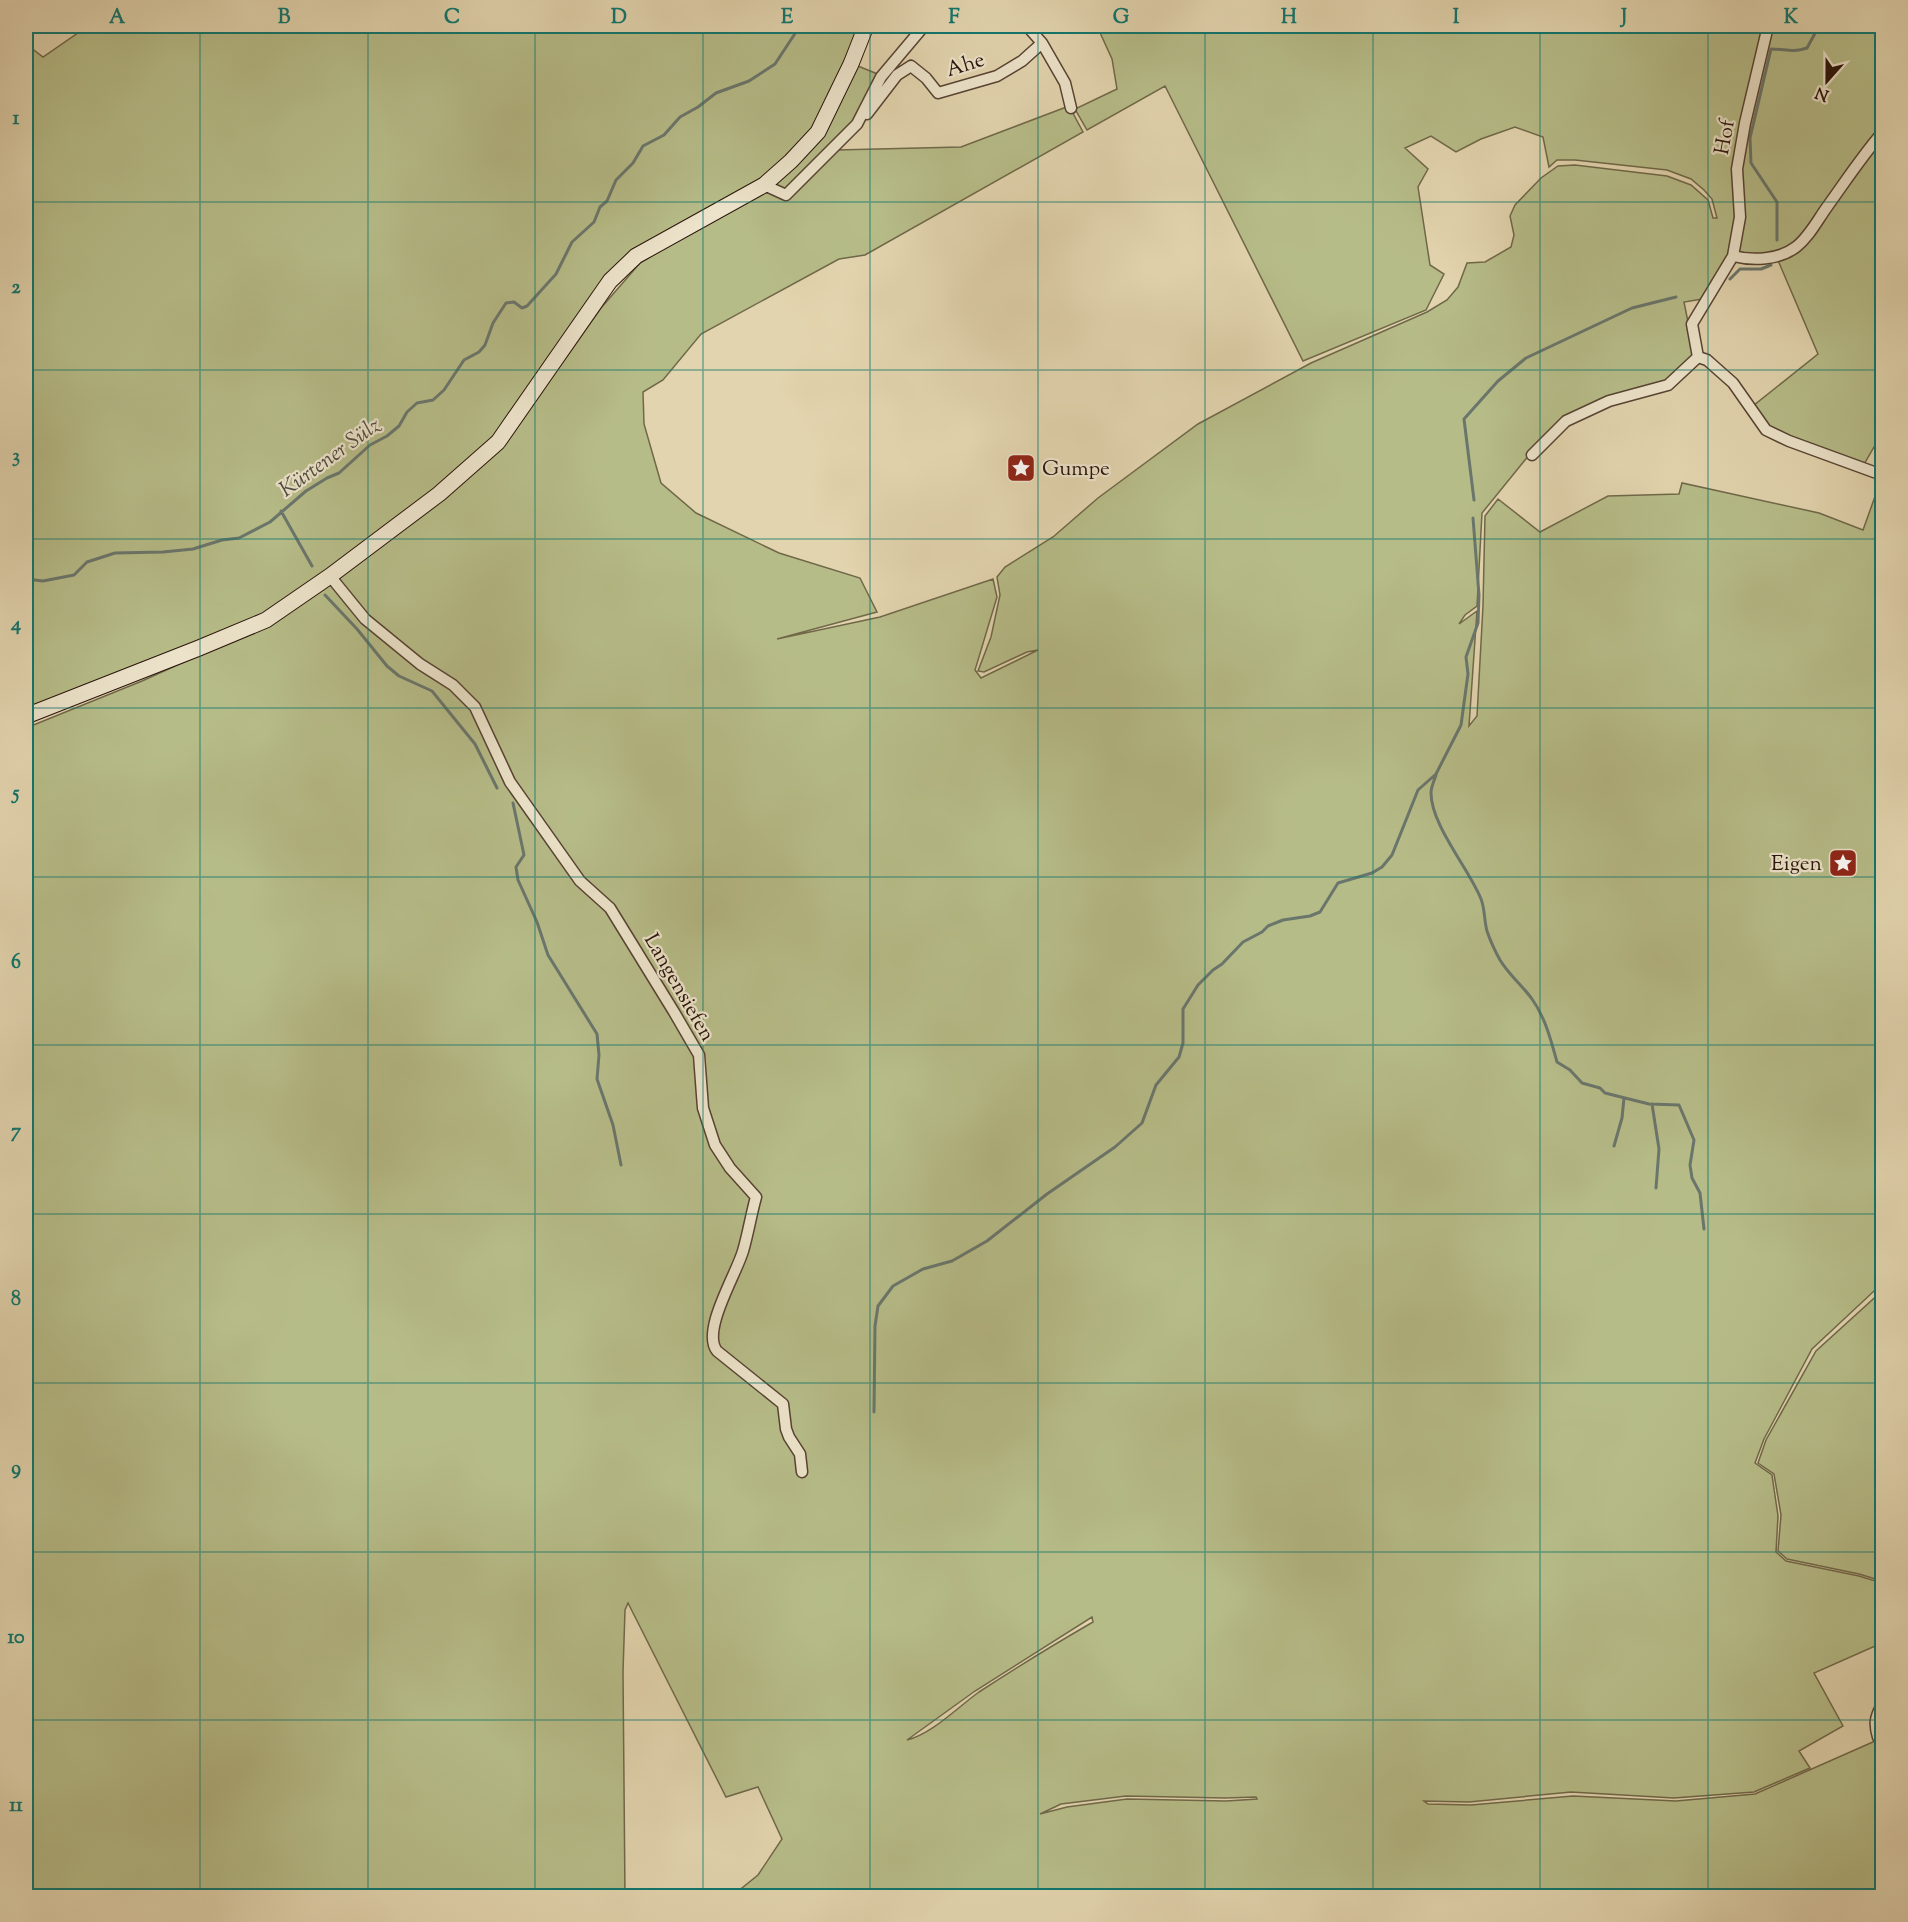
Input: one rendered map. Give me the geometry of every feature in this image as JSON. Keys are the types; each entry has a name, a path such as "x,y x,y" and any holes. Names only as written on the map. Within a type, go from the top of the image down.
{"main road":[{"path":"26,716 266,620 330,576 439,494 498,442 610,281 636,256 764,185 818,132 851,64 866,26"}],"street":[{"name":"Ahe","path":"764,185 786,195 856,124 881,78 924,26"},
{"path":"1027,26 1042,44 1065,83 1071,108"},
{"name":"Hof","path":"1698,357 1692,324 1710,298 1733,256 1740,217 1737,169 1745,123 1768,26"},
{"name":"Ahe","path":"856,124 862,121 897,75 911,66 926,78 938,93 997,76 1022,61 1042,44"},
{"path":"1733,256 1746,259 1777,257 1794,249 1808,236 1861,159 1882,133"},
{"path":"1532,455 1566,421 1609,401 1668,385 1698,357 1707,360 1732,383 1766,430 1799,445 1882,475"},
{"name":"Langensiefen","path":"330,576 365,619 420,664 453,685 475,707 510,782 580,881 610,908 699,1055 704,1108 715,1145 730,1168 756,1197 739,1262 713,1326 713,1346 717,1352 783,1404 786,1430 800,1454 802,1472"},
{"path":"1882,1705 1876,1715 1875,1725 1878,1737 1882,1736"}],"green space":[{"path":"79,26 861,26 816,131 763,183 634,254 496,439 437,493 263,616 26,709 26,44 43,57 82,30"},
{"path":"1097,26 1766,26 1743,122 1739,217 1731,256 1708,298 1684,302 1695,357 1664,383 1607,399 1538,444 1482,513 1477,606 1465,615 1459,624 1477,611 1469,726 1477,716 1485,516 1498,499 1540,532 1608,496 1679,494 1682,483 1819,513 1863,530 1882,477 1882,1287 1874,1291 1812,1349 1764,1439 1755,1463 1772,1475 1778,1516 1776,1552 1786,1561 1882,1583 1882,1643 1814,1673 1843,1726 1799,1751 1810,1768 1754,1792 1674,1798 1571,1792 1469,1802 1424,1801 1428,1804 1471,1805 1573,1796 1676,1801 1755,1794 1882,1738 1882,1896 732,1896 758,1875 782,1839 758,1787 726,1797 628,1603 625,1610 623,1672 625,1896 26,1896 26,728 142,681 268,624 330,580 363,621 478,707 367,617 334,577 503,447 601,308 640,263 764,187 785,195 836,150 961,147 1069,106 1083,132 865,255 839,259 701,334 663,380 643,392 644,424 661,483 696,513 779,553 860,578 877,612 777,639 880,617 993,579 997,597 975,670 981,678 1038,650 1027,652 984,672 978,671 991,637 1000,595 997,577 1005,567 1053,537 1098,498 1198,424 1311,363 1427,312 1447,300 1458,287 1467,263 1485,262 1511,247 1514,235 1510,216 1515,205 1541,178 1558,166 1575,165 1667,176 1691,185 1708,200 1713,218 1717,218 1712,199 1704,190 1691,179 1667,170 1575,160 1557,160 1549,167 1543,137 1515,127 1481,139 1456,152 1431,136 1405,148 1428,169 1418,187 1430,265 1444,274 1426,310 1303,361 1165,86 1087,130 1075,109 1117,89 1112,59","holes":["1092,1617 1093,1622 979,1692 926,1732 907,1740 975,1691","1126,1796 1256,1797 1257,1799 1226,1801 1127,1799 1067,1807 1040,1814 1061,1804"]},
{"path":"1770,26 1882,26 1882,130 1806,235 1777,255 1735,255 1740,169"},
{"path":"853,64 880,75 855,123 786,193 772,188 792,163"},
{"path":"1882,135 1882,433 1863,466 1769,428 1753,406 1818,354 1777,258 1795,250"},
{"path":"1882,1291 1882,1581 1787,1559 1778,1551 1781,1515 1774,1474 1758,1463 1766,1440 1816,1351"}],"waterway":[{"name":"Kürtener Sülz","path":"26,579 43,581 74,575 87,562 115,553 193,549 222,540 239,538 270,522 306,491 339,473 370,445 399,426 407,412 417,403 433,400 444,390 464,360 479,352 485,345 493,323 506,303 514,302 522,308 527,306 556,274 572,242 594,222 616,180 633,163 643,146 664,135 680,117 716,93 749,81 775,64 800,26"},
{"path":"1777,240 1777,202 1751,163 1750,138 1771,49 1793,51 1807,48 1819,26"},
{"path":"1730,279 1740,269 1761,269 1771,265"},
{"path":"1474,500 1464,419 1498,381 1526,358 1632,308 1676,297"},
{"path":"281,511 312,566"},
{"path":"874,1412 875,1326 878,1306 893,1286 923,1269 952,1261 987,1241 1047,1194 1115,1147 1142,1123 1156,1085 1179,1057 1183,1043 1183,1009 1198,985 1243,942 1262,932 1268,926 1283,920 1320,912 1338,883 1372,873 1382,867 1392,855 1418,790 1436,774 1461,725 1468,674 1466,657 1478,623 1479,595 1473,518"},
{"path":"325,595 387,666 399,676 432,691 475,744 497,788"},
{"path":"1436,775 1431,793 1437,819 1481,899 1487,931 1498,957 1541,1013 1557,1062 1570,1070 1582,1083 1600,1088 1605,1093 1649,1104 1679,1105 1694,1140 1690,1165 1692,1178 1700,1193 1704,1229"},
{"path":"513,803 524,855 516,867 518,880 537,922 548,955 597,1034 599,1055 597,1079 613,1125 621,1165"},
{"path":"1614,1146 1622,1118 1624,1098"},
{"path":"1652,1104 1659,1149 1656,1188"}],"place":[{"name":"Gumpe","path":"1021,468"},
{"name":"Eigen","path":"1843,863"}]}
